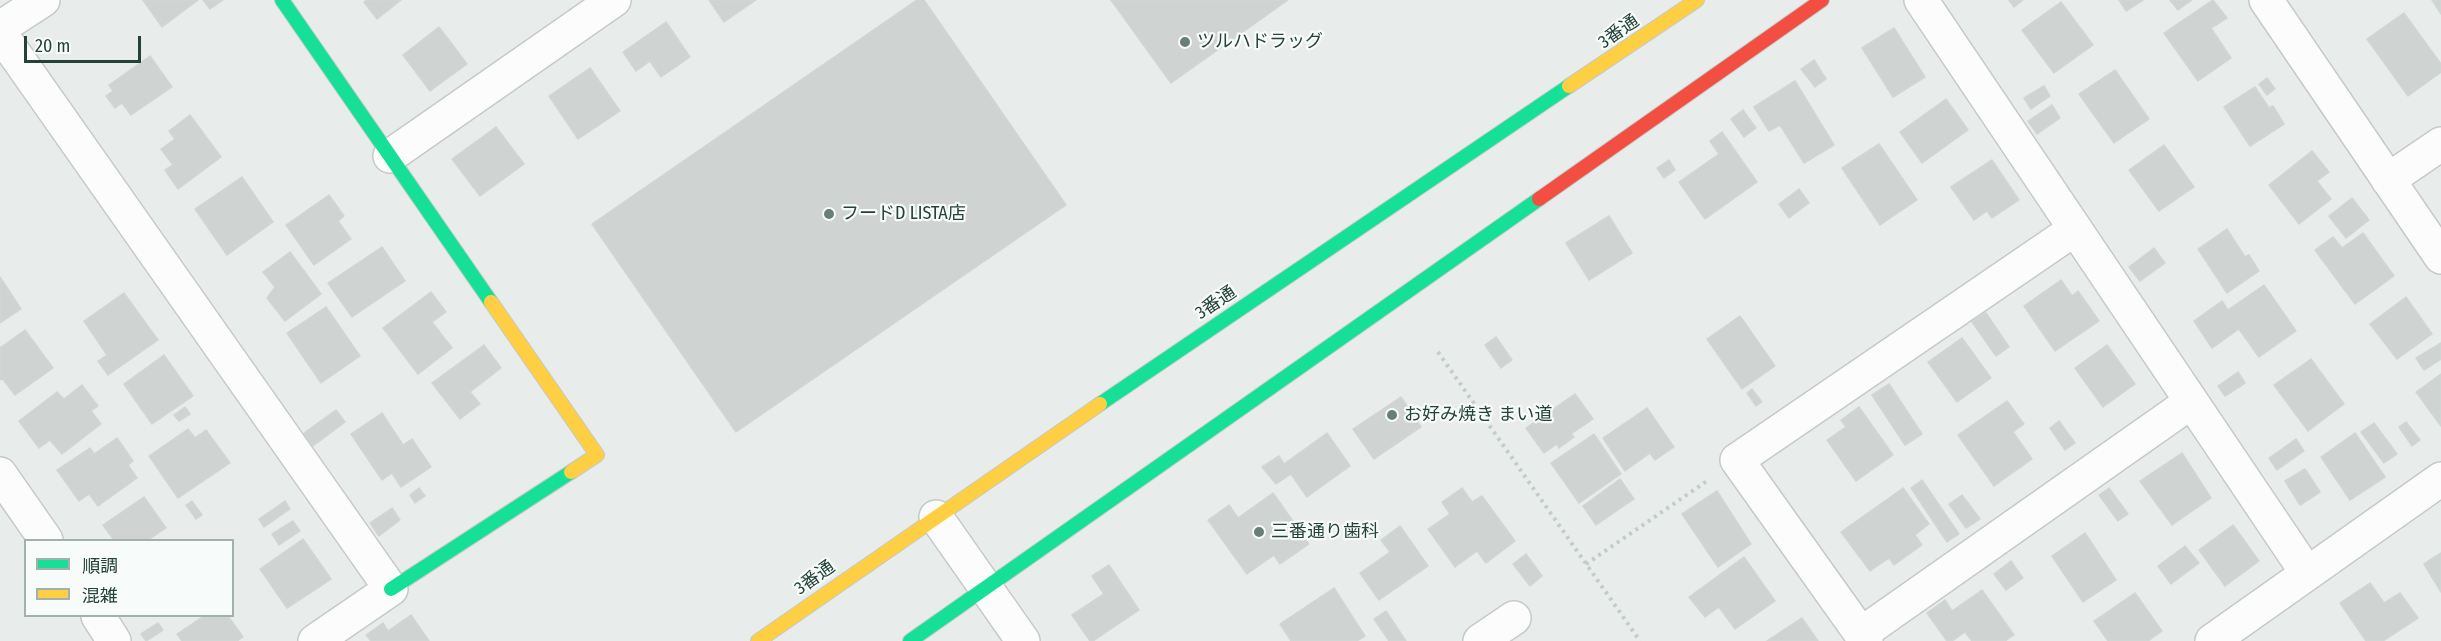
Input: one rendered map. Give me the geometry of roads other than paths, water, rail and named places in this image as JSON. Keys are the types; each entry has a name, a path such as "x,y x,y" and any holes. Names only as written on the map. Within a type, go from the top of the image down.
{"street":[{"path":"0,28 43,0"},
{"path":"282,0 597,455 315,641"},
{"name":"3番通","path":"758,641 1210,329 1697,0"},
{"path":"910,641 1822,0"},
{"path":"1921,0 2307,573"},
{"path":"2266,0 2441,257"},
{"path":"390,156 602,3"},
{"path":"0,33 391,589"},
{"path":"2388,180 2441,144"},
{"path":"2075,229 1737,460 1863,638 2191,402"},
{"path":"0,474 45,539"},
{"path":"2212,641 2441,479"},
{"path":"936,517 1023,641"},
{"path":"99,617 114,641"},
{"path":"1480,641 1514,618"}],"place":[{"name":"ツルハドラッグ","path":"1185,42"},
{"name":"フードD LISTA店","path":"829,214"},
{"name":"お好み焼き まい道","path":"1392,415"},
{"name":"三番通り歯科","path":"1259,532"}]}
